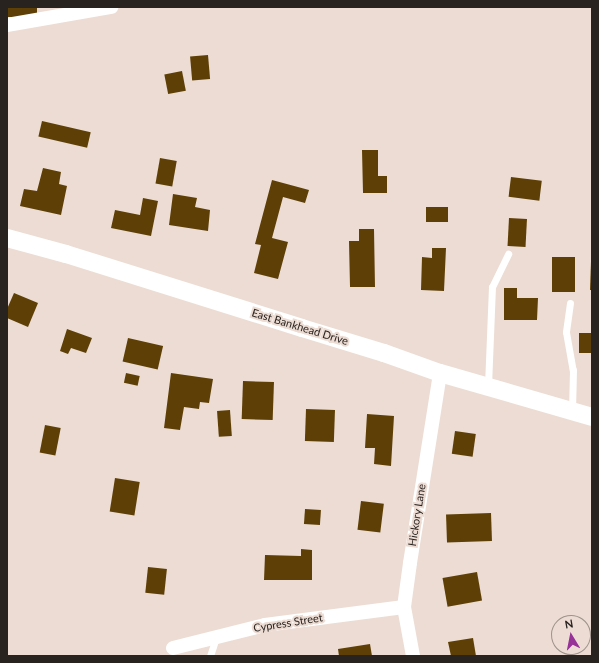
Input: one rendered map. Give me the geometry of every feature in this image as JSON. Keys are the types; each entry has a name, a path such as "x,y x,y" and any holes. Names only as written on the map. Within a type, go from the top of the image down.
{"street":[{"path":"7,25 111,7"},
{"name":"East Bankhead Drive","path":"7,238 66,254 354,344 440,373 592,417"},
{"name":"Hickory Lane","path":"412,656 404,607 440,373"},
{"name":"Cypress Street","path":"173,648 265,625 404,607"}],"lane":[{"path":"487,387 492,287 508,254"},
{"path":"570,303 566,332 573,370 572,410"},
{"path":"210,656 216,638"}],"building":[{"path":"7,7 37,7 37,17 7,17"},
{"path":"208,55 210,79 192,80 190,57"},
{"path":"182,71 186,91 168,94 164,74"},
{"path":"42,121 91,132 87,148 38,137"},
{"path":"362,150 378,150 378,176 387,176 387,193 363,193"},
{"path":"160,158 177,161 172,187 155,184"},
{"path":"43,168 61,172 59,184 67,186 61,215 20,206 24,189 37,191"},
{"path":"511,177 542,181 539,201 509,197"},
{"path":"272,180 309,190 305,203 283,197 272,238 288,242 278,279 254,273 261,245 255,244"},
{"path":"173,194 197,198 195,207 210,210 208,231 169,225"},
{"path":"143,198 158,201 151,236 111,228 115,210 140,215"},
{"path":"426,207 448,207 448,222 426,222"},
{"path":"509,218 527,219 526,247 508,246"},
{"path":"359,229 374,229 375,287 350,287 349,241 359,241"},
{"path":"432,248 446,248 444,291 421,290 422,257 432,258"},
{"path":"552,257 575,257 575,292 552,292"},
{"path":"591,262 592,290 590,290"},
{"path":"504,288 517,288 517,298 538,298 537,320 504,320"},
{"path":"14,293 38,303 28,327 7,318 7,309"},
{"path":"67,329 92,338 86,353 71,348 68,354 60,351"},
{"path":"579,333 592,333 592,353 579,353"},
{"path":"128,338 163,346 158,369 123,361"},
{"path":"126,373 140,376 138,386 124,383"},
{"path":"171,373 213,379 209,403 200,402 199,409 184,407 180,430 164,428"},
{"path":"243,381 274,382 273,420 242,419"},
{"path":"306,409 335,410 334,442 305,441"},
{"path":"230,410 232,436 219,437 217,411"},
{"path":"367,414 394,416 391,466 374,464 375,448 365,448"},
{"path":"45,425 61,428 55,456 40,452"},
{"path":"455,431 476,434 473,457 452,454"},
{"path":"115,478 140,482 134,515 110,512"},
{"path":"361,501 384,504 380,533 357,530"},
{"path":"305,509 321,510 320,525 304,524"},
{"path":"491,513 492,541 447,543 446,515"},
{"path":"301,549 312,550 312,580 264,580 265,555 301,556"},
{"path":"148,567 167,569 164,595 145,593"},
{"path":"477,572 482,601 448,607 443,578"},
{"path":"473,638 476,656 451,656 448,642"},
{"path":"370,644 372,656 339,656 338,649"}]}
